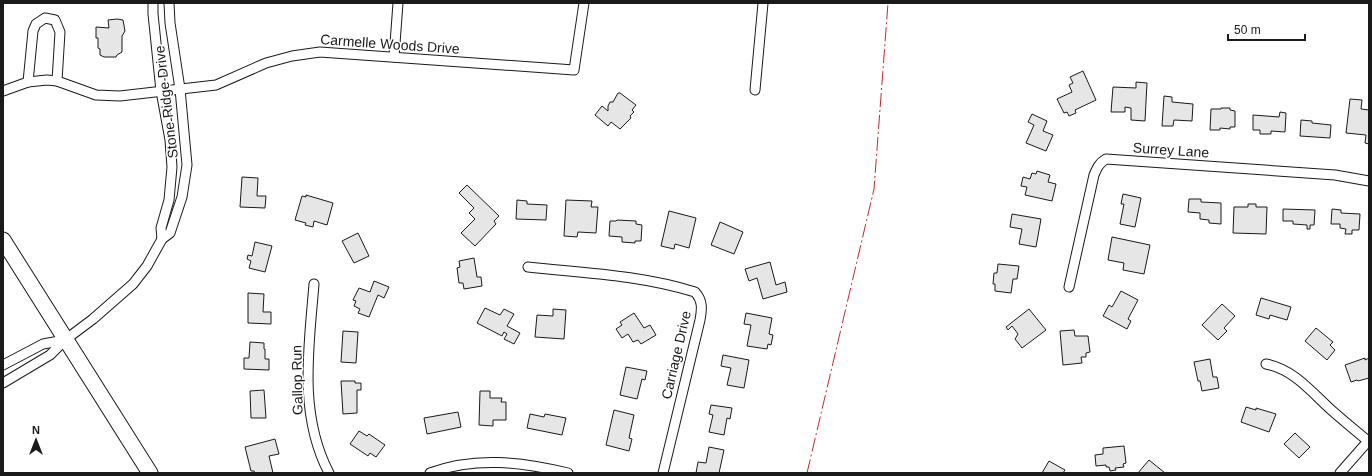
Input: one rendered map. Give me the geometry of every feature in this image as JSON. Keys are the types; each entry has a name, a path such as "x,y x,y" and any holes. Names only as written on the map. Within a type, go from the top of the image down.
{"main road":[{"path":"3,240 150,473"}],"street":[{"name":"Stone Ridge Drive","path":"153,3 161,91 170,140 172,167 169,200 161,228 162,240"},
{"name":"Stone Ridge Drive","path":"3,383 50,355 65,340 94,319 133,284 147,266 162,240 170,233 182,197 187,165 180,89 170,23 169,3"},
{"path":"394,57 398,3"},
{"name":"Carmelle Woods Drive","path":"3,91 28,82 47,80 57,81 96,95 120,96 216,85 266,63 292,56 320,52 574,70 584,3"},
{"path":"755,90 763,3"},
{"path":"28,82 33,31 36,24 45,18 55,20 60,32 57,81"},
{"name":"Surrey Lane","path":"1069,287 1094,175 1101,162 1106,159 1335,175 1369,181"},
{"name":"Carriage Drive","path":"528,267 651,280 695,292 699,297 701,304 700,320 663,473"},
{"name":"Gallop Run","path":"314,284 308,365 308,396 312,427 318,449 329,473"},
{"name":"Stone Ridge Drive","path":"3,365 43,344 65,340"},
{"path":"1266,364 1281,368 1300,381 1368,441 1340,473"},
{"path":"430,473 453,466 500,462 523,464 568,473"}],"building":[{"path":"108,20 123,20 125,31 122,36 122,52 116,57 104,57 100,55 100,49 98,48 96,27 109,28"},
{"path":"1083,71 1096,100 1075,110 1076,113 1069,116 1067,112 1064,113 1057,99 1072,92 1069,85 1073,83 1070,77"},
{"path":"1136,82 1147,83 1145,121 1131,120 1131,108 1125,107 1125,112 1111,112 1113,87 1136,88"},
{"path":"618,93 636,105 632,110 634,112 630,116 631,118 620,129 611,122 608,126 595,115 602,106 608,111 610,102 613,102"},
{"path":"1164,96 1172,97 1172,102 1193,104 1192,121 1174,120 1173,126 1162,126"},
{"path":"1350,99 1362,100 1361,109 1369,110 1369,144 1365,143 1366,135 1346,133"},
{"path":"1230,108 1230,110 1235,111 1235,127 1230,127 1230,129 1220,128 1220,130 1210,130 1211,109"},
{"path":"1280,112 1286,113 1285,132 1271,131 1271,134 1260,134 1260,130 1253,130 1253,115 1279,117"},
{"path":"1032,114 1047,121 1043,131 1053,135 1046,151 1026,143 1034,125 1028,122"},
{"path":"1301,120 1331,125 1330,138 1300,136"},
{"path":"1037,171 1050,175 1048,182 1056,184 1052,201 1025,195 1027,187 1021,186 1023,177 1030,179 1032,173 1036,174"},
{"path":"242,177 258,178 257,196 266,196 265,208 240,207"},
{"path":"467,185 499,216 494,221 496,224 475,246 461,233 475,219 469,213 474,208 459,193"},
{"path":"1123,194 1141,198 1135,227 1120,224 1124,204 1121,204"},
{"path":"306,195 333,203 327,225 314,221 313,227 295,220 302,196 306,197"},
{"path":"1189,199 1201,199 1201,202 1221,203 1221,224 1209,223 1209,220 1200,219 1200,213 1188,212"},
{"path":"517,200 527,201 527,204 547,205 546,220 516,219"},
{"path":"566,200 592,201 591,207 598,207 596,233 578,232 577,237 564,236"},
{"path":"1248,204 1256,204 1256,207 1267,207 1266,234 1233,233 1234,207 1248,207"},
{"path":"1283,209 1315,210 1314,225 1310,225 1310,229 1307,229 1307,225 1293,224 1293,221 1283,221"},
{"path":"1332,209 1341,210 1341,213 1360,214 1359,230 1352,230 1352,234 1345,234 1346,229 1340,228 1340,224 1331,224"},
{"path":"669,211 696,218 689,248 675,244 674,249 661,246"},
{"path":"1012,214 1041,219 1036,247 1019,244 1022,229 1010,227"},
{"path":"610,221 636,221 636,224 642,225 641,241 635,241 635,243 622,242 622,237 609,236"},
{"path":"720,222 743,232 734,254 711,245"},
{"path":"358,233 369,256 354,263 342,241"},
{"path":"1112,237 1150,245 1144,274 1123,270 1124,263 1108,260"},
{"path":"255,242 272,246 265,272 249,268 251,261 247,259 248,255 252,256"},
{"path":"474,258 477,277 481,277 482,286 464,289 463,283 459,283 457,268 460,267 459,261"},
{"path":"770,262 776,285 785,282 787,292 763,299 757,278 749,281 745,269"},
{"path":"998,264 1019,266 1017,279 1013,279 1011,293 995,291 995,284 993,284 994,273 997,273"},
{"path":"374,281 389,287 384,298 378,295 369,317 358,313 360,309 354,306 356,301 353,300 359,288 370,292"},
{"path":"1121,291 1138,300 1128,319 1131,321 1127,329 1103,316 1109,305 1112,307"},
{"path":"248,293 264,294 263,312 271,312 271,324 248,323"},
{"path":"1261,298 1291,307 1287,320 1270,315 1269,319 1256,315"},
{"path":"1222,304 1235,316 1224,328 1227,331 1218,340 1202,325"},
{"path":"485,308 500,315 504,309 514,314 507,326 520,333 514,344 504,339 507,334 504,332 502,336 477,323"},
{"path":"553,309 566,310 564,339 535,337 537,315 553,316"},
{"path":"1029,309 1046,330 1022,348 1015,339 1018,334 1012,326 1008,330 1006,327"},
{"path":"634,313 644,328 650,325 656,335 641,344 638,340 633,342 628,334 622,338 616,329 622,325 620,322"},
{"path":"746,313 772,318 769,334 773,335 771,345 768,344 767,349 747,346 751,325 744,324"},
{"path":"1316,328 1333,342 1330,345 1335,350 1327,360 1305,341"},
{"path":"1074,330 1075,336 1088,336 1090,352 1086,353 1086,357 1081,357 1082,363 1063,365 1060,331"},
{"path":"343,331 358,332 356,363 341,362"},
{"path":"250,342 264,343 265,359 269,359 269,370 244,369 244,358 249,358"},
{"path":"723,355 749,360 744,388 727,385 731,368 721,366"},
{"path":"1365,358 1365,360 1369,358 1369,378 1351,382 1345,365"},
{"path":"1210,359 1213,377 1217,377 1219,388 1202,391 1194,362"},
{"path":"626,367 647,371 645,380 642,379 637,399 620,395"},
{"path":"341,381 355,381 355,383 361,383 361,390 357,390 357,413 343,414"},
{"path":"264,390 266,418 251,418 250,391"},
{"path":"480,391 490,391 490,398 502,398 501,402 506,402 506,420 493,420 493,426 479,425"},
{"path":"711,405 732,408 730,419 727,418 724,435 709,432 713,415 709,414"},
{"path":"1246,407 1256,410 1256,408 1276,414 1269,432 1241,422"},
{"path":"614,410 634,415 629,438 632,439 629,451 606,445"},
{"path":"458,412 461,427 427,434 424,418"},
{"path":"530,414 544,417 545,414 566,418 562,435 527,428"},
{"path":"359,431 367,436 369,434 385,445 376,457 370,453 368,456 350,444"},
{"path":"1295,433 1310,447 1299,458 1284,444"},
{"path":"275,439 279,454 269,456 273,473 255,473 254,471 251,471 245,447"},
{"path":"1124,446 1126,463 1123,464 1124,467 1115,468 1116,470 1110,471 1109,467 1106,467 1106,465 1096,466 1095,455 1103,454 1103,448"},
{"path":"709,447 724,450 719,473 696,473 698,462 706,463"},
{"path":"1149,460 1165,473 1138,473"},
{"path":"1049,461 1065,470 1063,473 1042,473"}],"power":[{"path":"807,473 874,189 888,3"}]}
